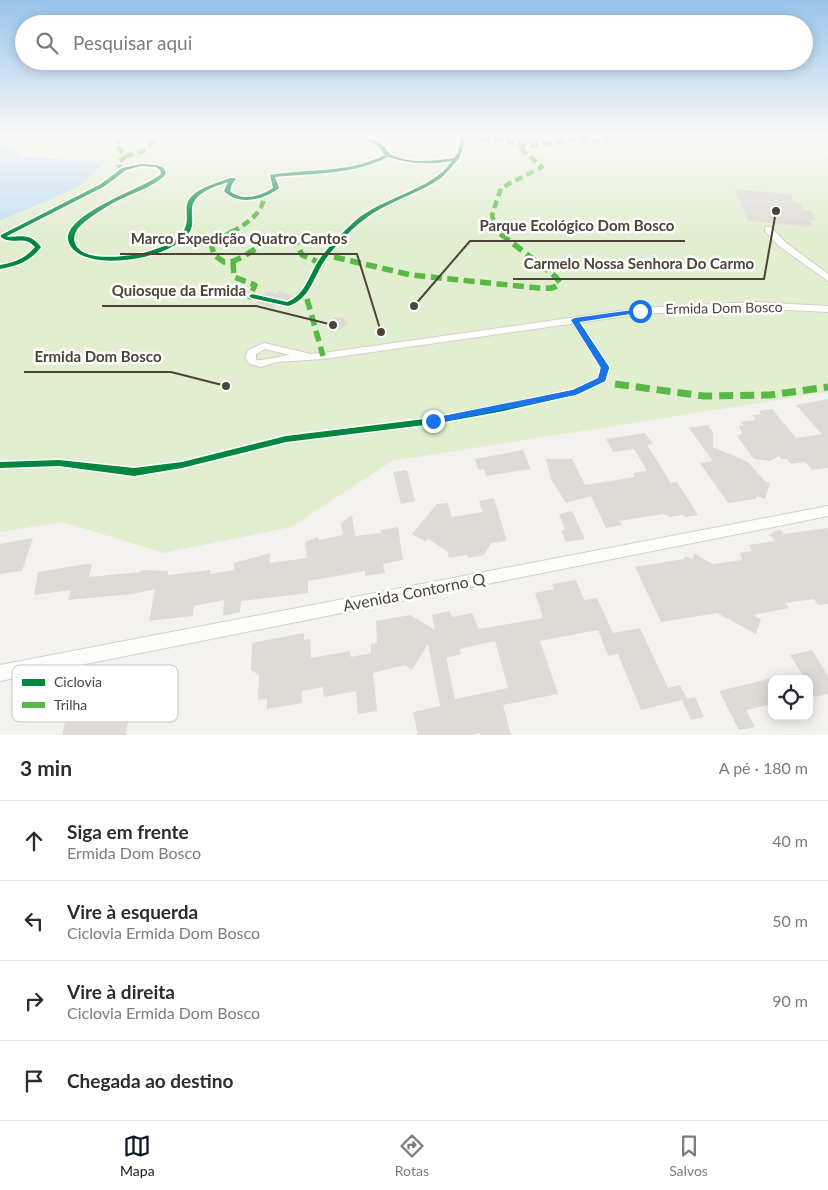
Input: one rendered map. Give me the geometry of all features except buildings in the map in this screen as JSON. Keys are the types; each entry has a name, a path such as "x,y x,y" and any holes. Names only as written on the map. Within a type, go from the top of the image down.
{"street":[{"path":"768,230 782,244 828,278"},
{"name":"Ermida Dom Bosco","path":"276,354 312,357 640,311 755,305 828,310"},
{"name":"Avenida Contorno Q","path":"46,665 828,511"}],"green space":[{"path":"92,170 828,170 828,392 392,461 291,527 164,553 63,522 0,532 0,221 80,186"}],"water":[{"path":"0,170 97,170 80,186 0,221"}],"marked path":[{"path":"334,257 411,275 538,288 556,287 560,283 556,277 497,232 492,220 494,205 501,188 536,170"},
{"path":"211,244 248,223 264,203 264,195"},
{"path":"177,241 208,241 211,243 214,255 224,262 231,262 238,260 272,239 294,238 302,255 320,263"},
{"path":"233,262 234,277 240,281 255,285 249,299"},
{"path":"307,299 323,356"},
{"path":"615,384 704,396 770,395 828,387"}],"cycle path":[{"path":"0,267 21,261 35,252 38,247 33,241 23,238 7,239 3,236 103,185 122,170"},
{"path":"163,170 164,174 152,183 107,204 80,222 73,231 71,239 73,246 83,254 107,259 140,256 156,252 170,246 181,238 188,229 191,200 207,189 234,179 227,191 238,198 252,198 259,197 276,188 272,176 344,170"},
{"path":"252,296 288,304 294,302 304,293 324,257 345,233 362,218 424,186 446,170"},
{"path":"0,465 59,463 134,472 182,465 286,439 433,421 575,392 602,379 605,367 575,320"}],"place":[{"name":"Carmelo Nossa Senhora Do Carmo","path":"776,211"},
{"name":"Parque Ecológico Dom Bosco","path":"414,306"},
{"name":"Quiosque da Ermida","path":"333,325"},
{"name":"Marco Expedição Quatro Cantos","path":"381,332"},
{"name":"Ermida Dom Bosco","path":"226,386"}],"route":[{"path":"433,421 575,392 602,380 605,368 575,320 640,311"}]}
